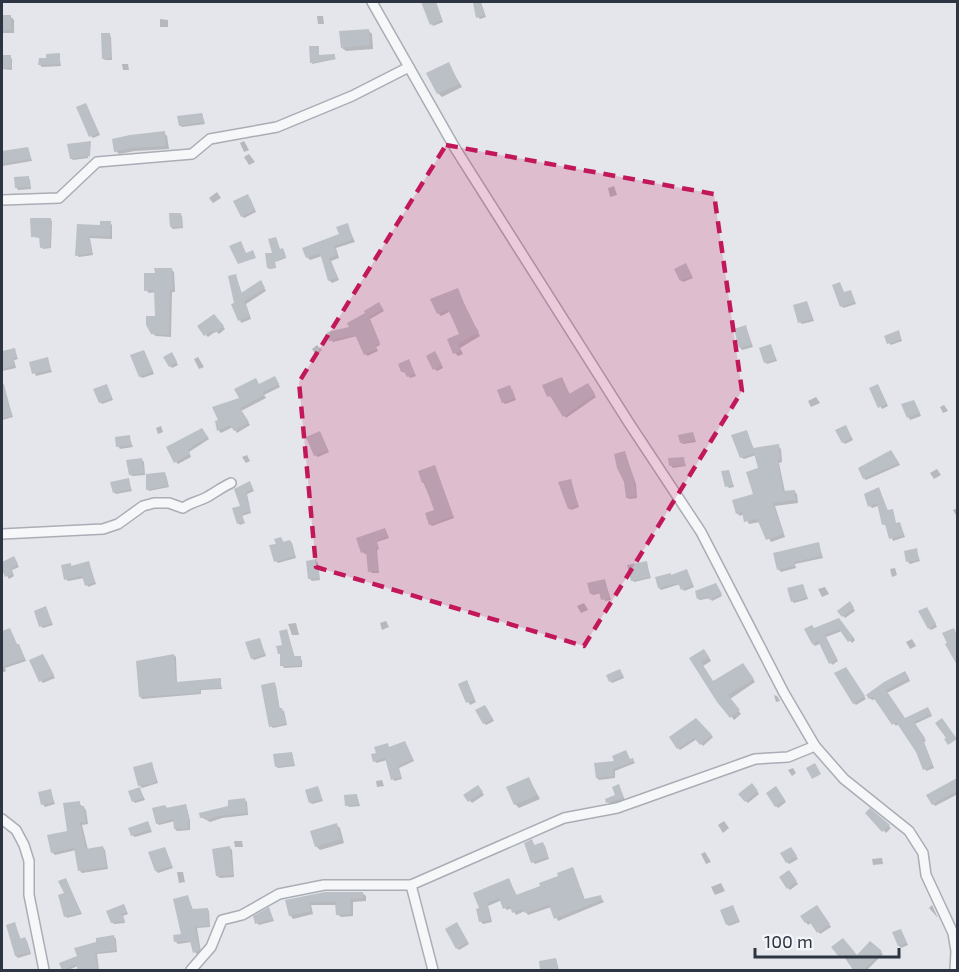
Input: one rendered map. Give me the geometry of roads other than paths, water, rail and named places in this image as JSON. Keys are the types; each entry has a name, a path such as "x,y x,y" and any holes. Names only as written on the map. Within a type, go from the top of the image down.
{"street":[{"path":"372,2 455,148 629,423 701,532 784,693 815,746 844,779 909,831 923,853 926,875 953,933 956,970"},
{"path":"2,200 59,198 98,162 192,154 210,139 277,127 352,96 409,67"},
{"path":"2,534 103,529 118,524 143,506 169,503 183,508 231,483"},
{"path":"191,970 211,947 222,920 242,915 279,894 324,885 411,885 564,818 616,808 755,759 788,757 815,746"},
{"path":"2,819 5,824 16,830 29,861 29,896 44,970"},
{"path":"411,885 433,970"}]}
